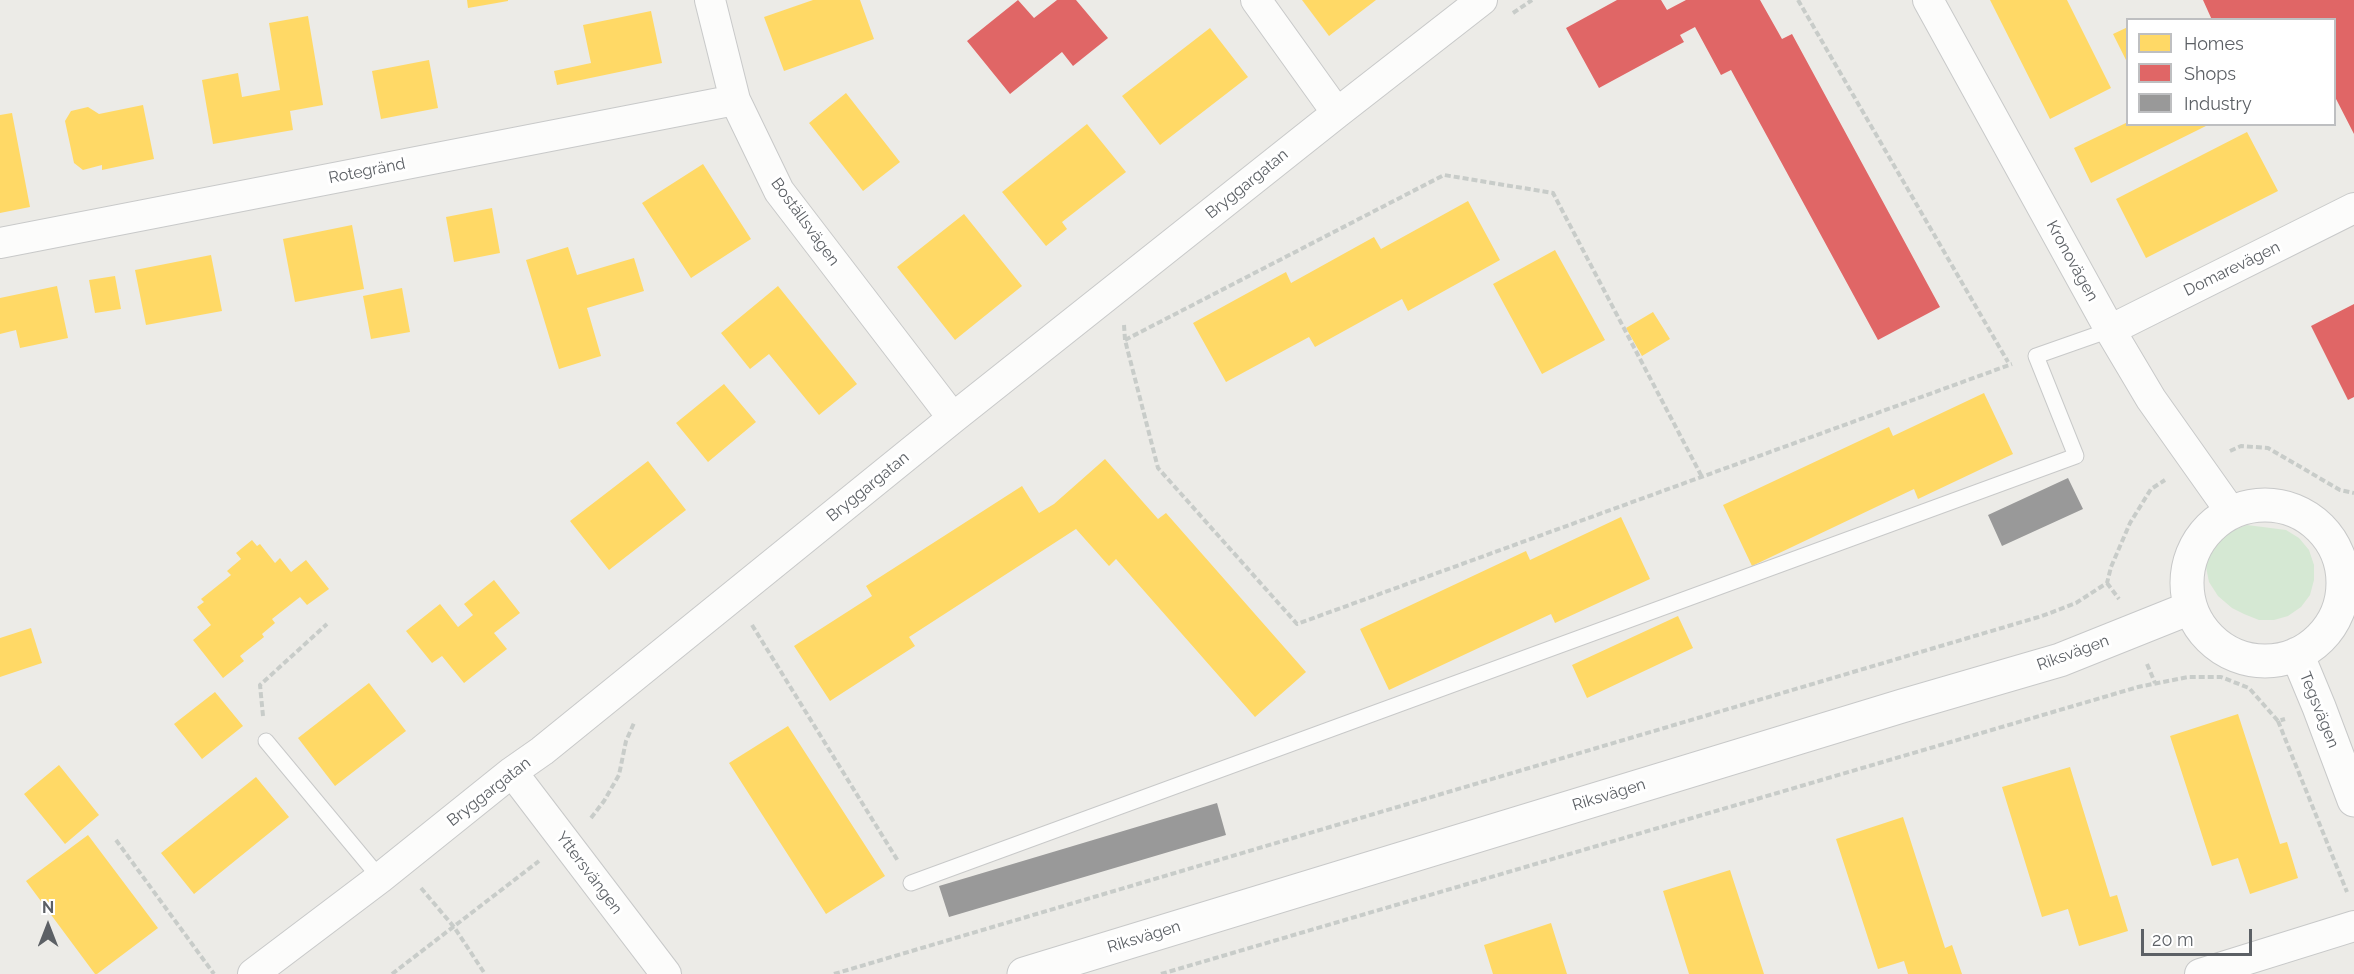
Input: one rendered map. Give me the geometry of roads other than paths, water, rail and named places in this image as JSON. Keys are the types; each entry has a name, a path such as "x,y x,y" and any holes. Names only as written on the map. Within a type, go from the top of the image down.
{"street":[{"name":"Boställsvägen","path":"710,0 735,100 779,191 953,418"},
{"path":"1256,0 1336,113"},
{"name":"Bryggargatan","path":"253,974 542,751 953,418 1336,113 1482,0"},
{"name":"Kronovägen","path":"1928,0 2110,330 2151,399 2231,512"},
{"name":"Rotegränd","path":"0,243 735,100"},
{"name":"Domarevägen","path":"2110,330 2354,208"},
{"path":"2254,505 2286,507 2313,520 2347,559 2342,595 2337,613 2329,628 2316,642 2282,659 2258,661 2238,657 2218,646 2200,627 2190,608 2186,585 2191,554 2204,533 2231,512 2254,505"},
{"name":"Riksvägen","path":"1024,974 1890,709 2061,660 2190,608"},
{"name":"Tegsvägen","path":"2296,654 2319,707 2354,800"},
{"name":"Yttersvängen","path":"512,772 666,974"},
{"path":"2200,974 2352,912"}],"lane":[{"path":"911,883 2076,456 2036,356 2110,330"},
{"path":"266,741 390,870"}]}
